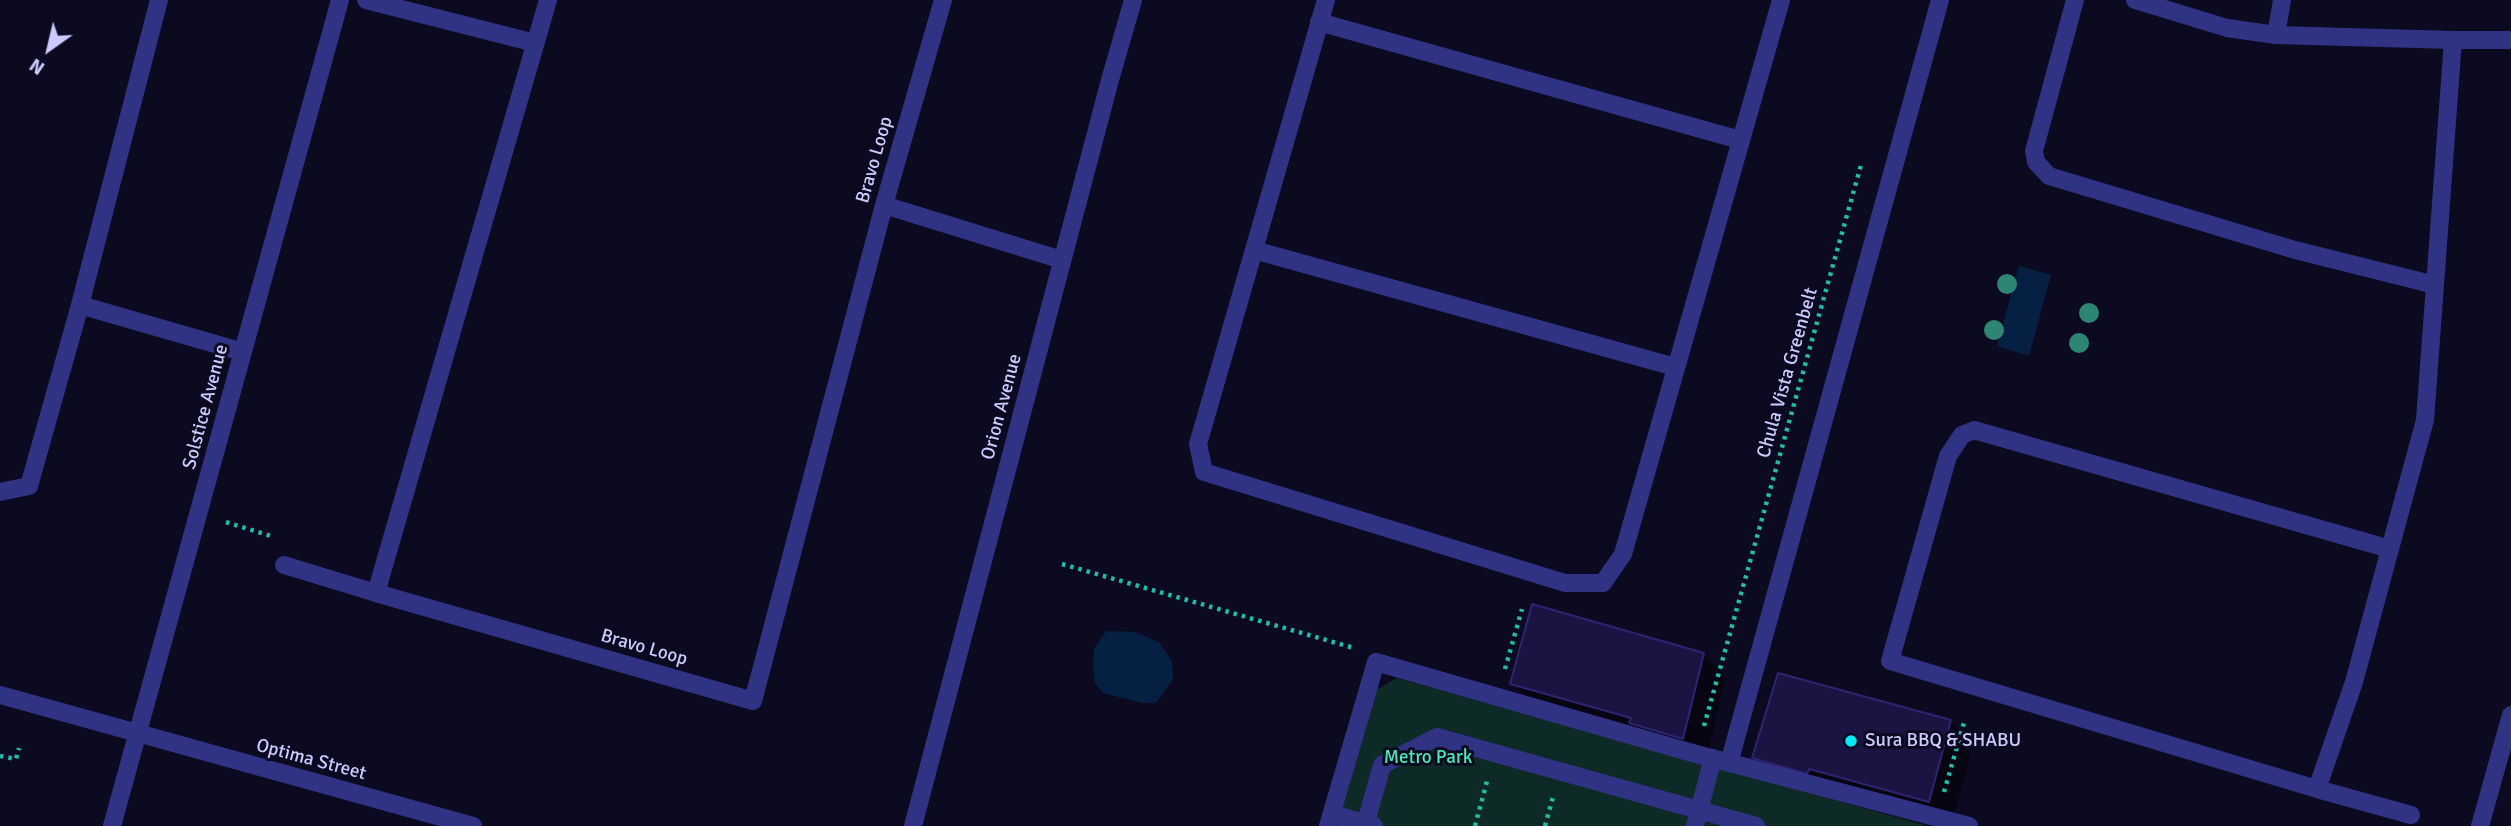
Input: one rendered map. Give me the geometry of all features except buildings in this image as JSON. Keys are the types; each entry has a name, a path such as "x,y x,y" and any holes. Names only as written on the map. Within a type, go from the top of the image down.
{"street":[{"path":"0,492 30,486 159,0"},
{"name":"Solstice Avenue","path":"112,826 340,0"},
{"path":"366,0 535,43"},
{"path":"284,565 376,593 548,0"},
{"name":"Bravo Loop","path":"376,593 753,701 884,205 943,0"},
{"name":"Orion Avenue","path":"913,826 1133,0"},
{"path":"1326,0 1198,444 1204,472 1565,583 1603,583 1623,554 1781,0"},
{"path":"1697,818 1940,0"},
{"path":"2075,0 2034,151 2036,162 2049,176 2295,250 2435,285"},
{"path":"2135,0 2227,27 2277,35 2511,40"},
{"path":"2277,35 2282,0"},
{"path":"1319,22 1740,140"},
{"path":"2317,789 2354,682 2425,420 2453,40"},
{"path":"884,205 1062,260"},
{"path":"1254,250 1675,367"},
{"path":"80,305 243,352"},
{"path":"2390,549 1974,430 1962,435 1948,456 1890,661 2411,815"},
{"path":"1756,826 1697,818 1496,753 1437,737 1381,765 1368,825 1330,820 1376,662 1713,758 1969,826"},
{"name":"Optima Street","path":"0,695 473,826"},
{"path":"2480,826 2511,715"}],"path":[{"name":"Chula Vista Greenbelt","path":"1713,758 1863,160"},
{"path":"1497,697 1522,609"},
{"path":"1937,818 1965,719"},
{"path":"0,756 16,759 19,748"},
{"path":"1475,826 1496,753"}],"green space":[{"name":"Metro Park","path":"1397,678 1928,826 1337,826 1376,690"}],"water":[{"path":"2019,266 2051,275 2029,356 1997,346"},
{"path":"1106,631 1136,632 1160,643 1172,662 1173,679 1156,703 1142,703 1103,693 1095,683 1094,649"}],"place":[{"name":"Sura BBQ & SHABU","path":"1851,741"}]}
